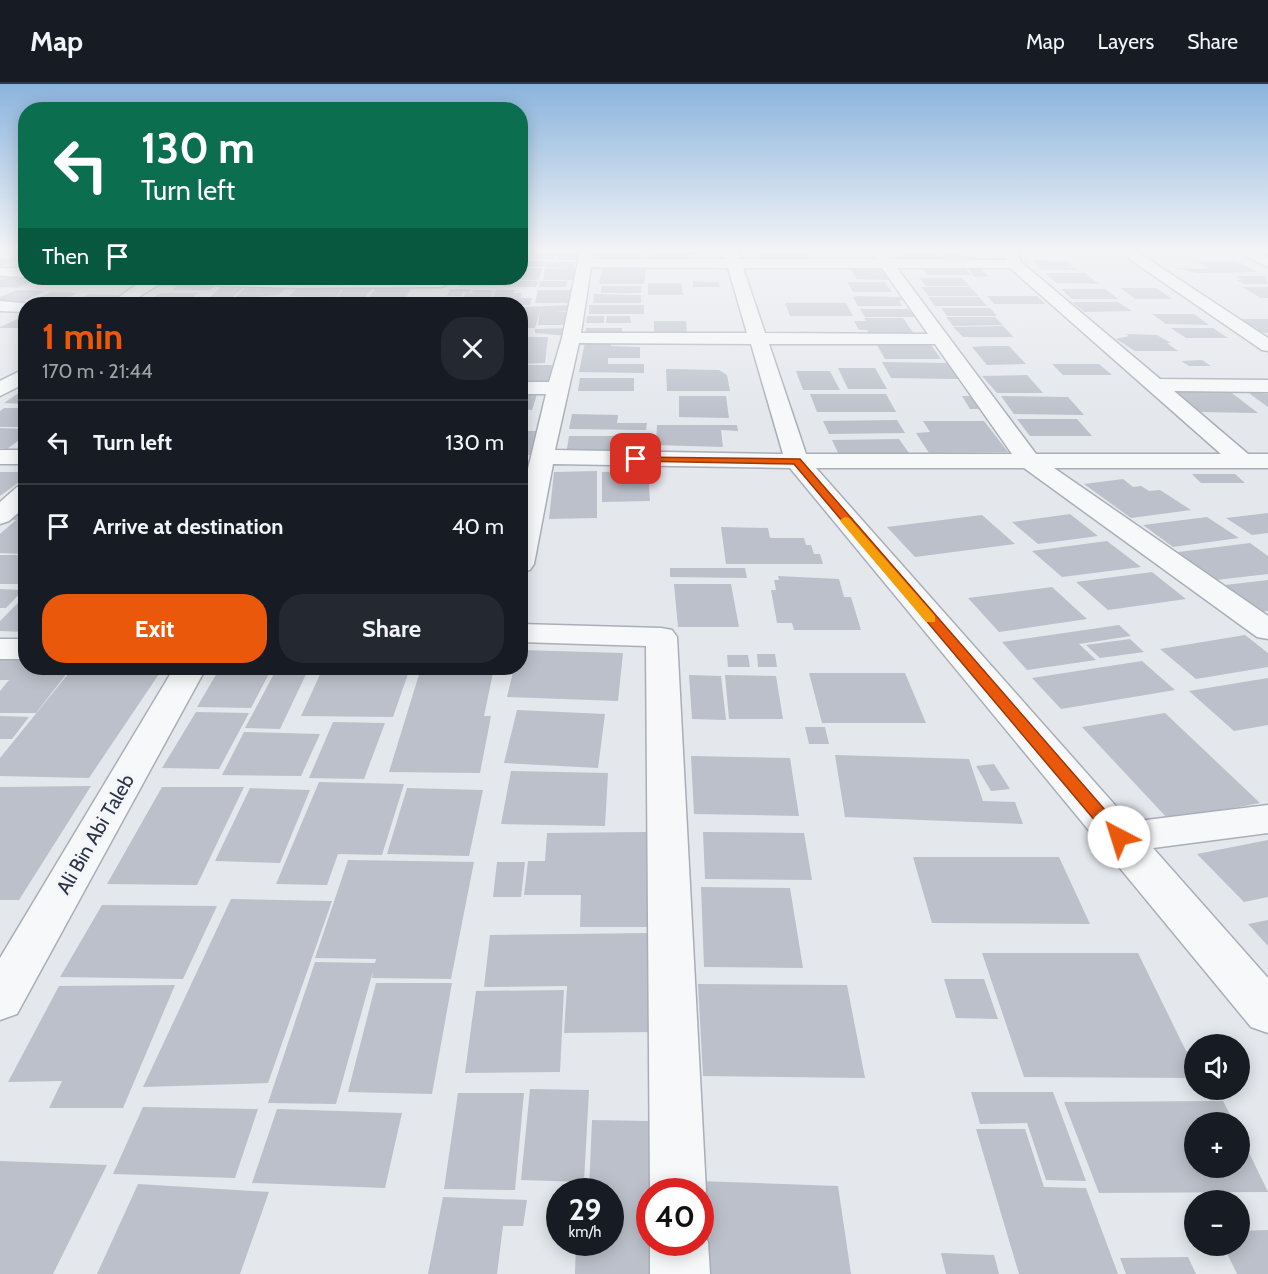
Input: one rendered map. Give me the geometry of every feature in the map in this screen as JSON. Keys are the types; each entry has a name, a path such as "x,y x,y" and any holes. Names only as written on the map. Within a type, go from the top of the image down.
{"street":[{"path":"528,528 557,388 577,307"},
{"path":"748,307 797,461 1268,1012"},
{"path":"918,307 1029,461 1268,630"},
{"path":"1067,307 1241,460"},
{"path":"1209,307 1268,346"},
{"path":"571,338 941,339"},
{"path":"1155,385 1268,386"},
{"path":"528,388 557,388"},
{"path":"0,457 18,457"},
{"path":"544,457 797,461 1268,461"},
{"path":"0,516 18,499"},
{"path":"528,633 661,637 678,1178"},
{"path":"0,649 18,649"},
{"name":"Ali Bin Abi Taleb","path":"0,1000 186,675"},
{"path":"1119,837 1268,819"},
{"path":"680,1256 680,1274"}],"building":[{"path":"528,307 569,307 569,311 554,311 569,312 566,325 538,325 540,311 535,328 528,328"},
{"path":"589,307 644,307 644,314 589,314"},
{"path":"786,307 848,307 853,316 790,316"},
{"path":"1077,307 1125,307 1132,311 1084,312"},
{"path":"941,308 990,308 997,316 947,316"},
{"path":"860,309 908,309 915,317 865,317"},
{"path":"1152,314 1194,314 1209,325 1166,324"},
{"path":"587,316 604,316 604,323 586,323"},
{"path":"607,316 630,316 631,323 606,323"},
{"path":"946,317 995,317 1003,325 953,326"},
{"path":"864,318 903,318 914,334 871,337 867,330 859,330 854,321 866,321"},
{"path":"18,319 18,328 0,327"},
{"path":"1268,319 1268,333 1258,332 1258,329 1239,320"},
{"path":"654,321 686,321 687,335 654,334"},
{"path":"1003,326 1013,337 963,337 953,327"},
{"path":"569,328 569,336 535,333 535,329"},
{"path":"586,328 622,328 623,337 585,334"},
{"path":"1171,328 1213,328 1228,338 1186,338"},
{"path":"1126,334 1157,335 1171,343 1167,343 1178,351 1135,351 1116,339 1129,336"},
{"path":"528,337 548,337 545,363 528,364"},
{"path":"585,342 611,342 611,346 640,347 640,358 608,358 608,364 644,364 644,373 579,372"},
{"path":"877,345 931,345 941,359 885,359"},
{"path":"1009,346 1026,364 987,365 972,347"},
{"path":"1202,360 1211,366 1189,366 1181,361"},
{"path":"882,362 948,363 959,379 891,378"},
{"path":"1052,364 1099,364 1112,375 1063,375"},
{"path":"528,365 552,365 548,386 528,386"},
{"path":"838,368 875,368 887,389 848,389"},
{"path":"666,369 719,370 727,375 730,391 667,391"},
{"path":"796,371 830,371 840,390 803,390"},
{"path":"1027,375 1043,393 997,393 982,376"},
{"path":"580,378 634,378 634,391 578,391"},
{"path":"1174,390 1228,390 1258,413 1201,412"},
{"path":"528,391 538,391 532,410 528,410"},
{"path":"1252,392 1268,394 1268,407 1250,394"},
{"path":"18,393 18,404 4,403"},
{"path":"810,394 886,394 896,412 817,412"},
{"path":"679,396 726,396 729,418 679,417"},
{"path":"962,396 977,396 986,409 970,409"},
{"path":"1001,396 1068,397 1084,415 1014,414"},
{"path":"4,408 18,408 18,427 0,427 0,411"},
{"path":"572,414 618,415 617,423 647,423 646,430 569,429"},
{"path":"1017,419 1077,419 1092,436 1030,436"},
{"path":"897,420 905,433 829,434 823,421"},
{"path":"923,421 984,421 1008,452 929,453 916,433 930,432"},
{"path":"657,425 737,425 738,431 721,430 723,447 656,445"},
{"path":"0,428 18,429 18,441 7,449 0,448"},
{"path":"528,431 544,431 540,455 528,455"},
{"path":"569,436 628,436 627,444 621,444 620,456 566,455"},
{"path":"899,439 909,453 839,455 832,440"},
{"path":"597,471 597,518 549,519 554,472"},
{"path":"648,471 650,501 602,502 602,472"},
{"path":"0,472 18,472 18,483 0,496"},
{"path":"1192,474 1235,474 1245,483 1201,483"},
{"path":"1123,479 1133,487 1141,486 1149,491 1160,490 1191,510 1131,518 1084,484"},
{"path":"18,506 18,554 0,553 0,534 16,520 0,518"},
{"path":"1268,513 1268,533 1252,535 1226,518"},
{"path":"1070,514 1098,536 1038,544 1012,522"},
{"path":"982,515 1015,544 915,557 887,527"},
{"path":"1207,517 1239,538 1173,547 1143,525"},
{"path":"721,527 768,528 770,538 804,538 806,545 811,545 814,554 820,554 823,564 726,564"},
{"path":"1107,541 1141,567 1062,577 1032,551"},
{"path":"1250,543 1268,556 1268,574 1216,580 1178,552"},
{"path":"0,555 18,555 18,584 0,584"},
{"path":"670,568 745,568 747,578 670,577"},
{"path":"1152,572 1186,599 1108,610 1076,582"},
{"path":"778,576 839,579 844,597 851,597 861,630 794,630 792,623 777,623 771,590 776,590 774,580 779,580"},
{"path":"1268,580 1268,611 1260,612 1225,585"},
{"path":"674,584 731,584 739,627 678,627"},
{"path":"1052,587 1087,619 999,632 968,598"},
{"path":"0,589 18,590 18,595 6,608 0,608"},
{"path":"18,603 18,632 0,631 0,621"},
{"path":"1119,625 1131,636 1079,644 1096,660 1027,670 1002,642"},
{"path":"1245,635 1268,653 1268,667 1196,679 1160,649"},
{"path":"1130,639 1144,652 1100,658 1086,645"},
{"path":"528,650 623,653 618,701 507,697 512,675 528,675"},
{"path":"757,654 775,654 777,667 758,667"},
{"path":"727,655 748,655 750,667 728,667"},
{"path":"0,657 18,657 18,675 66,675 36,713 0,713 0,691 9,680 0,680"},
{"path":"1142,661 1175,690 1061,709 1032,678"},
{"path":"809,673 905,673 926,723 822,723"},
{"path":"67,675 158,675 89,778 0,776 0,758"},
{"path":"216,675 268,675 251,708 197,707"},
{"path":"273,675 306,675 280,729 245,728"},
{"path":"320,675 408,675 393,717 301,716"},
{"path":"419,675 493,675 484,716 491,716 480,773 389,772"},
{"path":"689,675 721,676 726,720 692,719"},
{"path":"725,675 776,676 783,719 729,719"},
{"path":"1268,678 1268,725 1234,731 1189,691"},
{"path":"517,710 605,714 598,768 504,763"},
{"path":"196,712 249,713 219,769 162,768"},
{"path":"1165,713 1260,803 1169,820 1082,727"},
{"path":"0,716 29,717 12,739 0,739"},
{"path":"333,722 385,723 364,779 309,778"},
{"path":"805,727 825,727 829,744 809,744"},
{"path":"244,732 320,734 301,776 222,775"},
{"path":"835,755 969,759 983,801 1015,802 1023,824 845,817"},
{"path":"691,756 790,758 799,816 694,814"},
{"path":"994,764 1010,789 991,791 976,766"},
{"path":"511,771 608,773 605,826 501,824"},
{"path":"319,782 404,784 382,855 338,854 327,885 276,884"},
{"path":"91,786 19,900 0,900 0,787"},
{"path":"162,787 244,787 197,885 107,884"},
{"path":"250,788 310,790 280,863 215,861"},
{"path":"407,788 483,790 469,856 387,854"},
{"path":"647,832 651,927 580,927 581,895 524,895 528,861 545,861 547,833"},
{"path":"703,832 804,833 812,880 705,879"},
{"path":"1268,840 1268,897 1244,902 1197,854"},
{"path":"913,857 1059,857 1090,924 932,923"},
{"path":"348,860 474,862 451,979 372,978 373,971 336,1104 268,1103 315,962 375,963 376,959 315,958"},
{"path":"497,862 525,862 521,897 493,897"},
{"path":"701,887 790,888 803,968 704,967"},
{"path":"231,899 332,901 268,1083 143,1087"},
{"path":"102,905 217,906 183,979 60,977"},
{"path":"1268,920 1268,946 1248,924"},
{"path":"649,933 653,1032 564,1033 567,986 484,987 490,935"},
{"path":"982,953 1138,953 1184,1047 1184,1078 1024,1077"},
{"path":"944,979 984,979 998,1019 956,1018"},
{"path":"376,983 452,983 432,1094 348,1092"},
{"path":"698,984 847,985 865,1078 703,1076"},
{"path":"175,985 123,1108 49,1108 62,1081 8,1082 59,986"},
{"path":"564,990 560,1072 465,1073 476,991"},
{"path":"530,1089 589,1090 584,1178 521,1180"},
{"path":"971,1092 1053,1092 1086,1181 1046,1180 1027,1123 980,1124"},
{"path":"458,1093 524,1093 515,1190 444,1189"},
{"path":"1223,1101 1229,1112 1184,1112 1184,1178 1250,1178 1250,1155 1268,1192 1184,1190 1184,1192 1099,1193 1064,1102"},
{"path":"143,1107 258,1109 235,1178 113,1174"},
{"path":"277,1109 402,1113 385,1188 252,1183"},
{"path":"592,1120 649,1121 649,1178 636,1178 636,1256 649,1256 649,1274 575,1274 576,1256 624,1256 624,1178 590,1178"},
{"path":"976,1129 1025,1129 1044,1187 1086,1188 1118,1274 1019,1274"},
{"path":"0,1161 107,1165 53,1274 0,1274"},
{"path":"714,1182 838,1186 851,1274 701,1274 701,1256 714,1256"},
{"path":"138,1184 269,1192 240,1274 97,1274"},
{"path":"443,1197 527,1200 523,1226 503,1226 497,1274 428,1274"},
{"path":"1268,1230 1268,1274 1237,1274 1228,1256 1250,1256 1250,1231"},
{"path":"941,1253 994,1255 999,1274 946,1274"},
{"path":"1188,1257 1196,1274 1126,1274 1120,1258"}],"slow traffic":[{"path":"845,520 931,619"}],"route":[{"path":"636,459 797,461 855,532 1119,837"}]}
